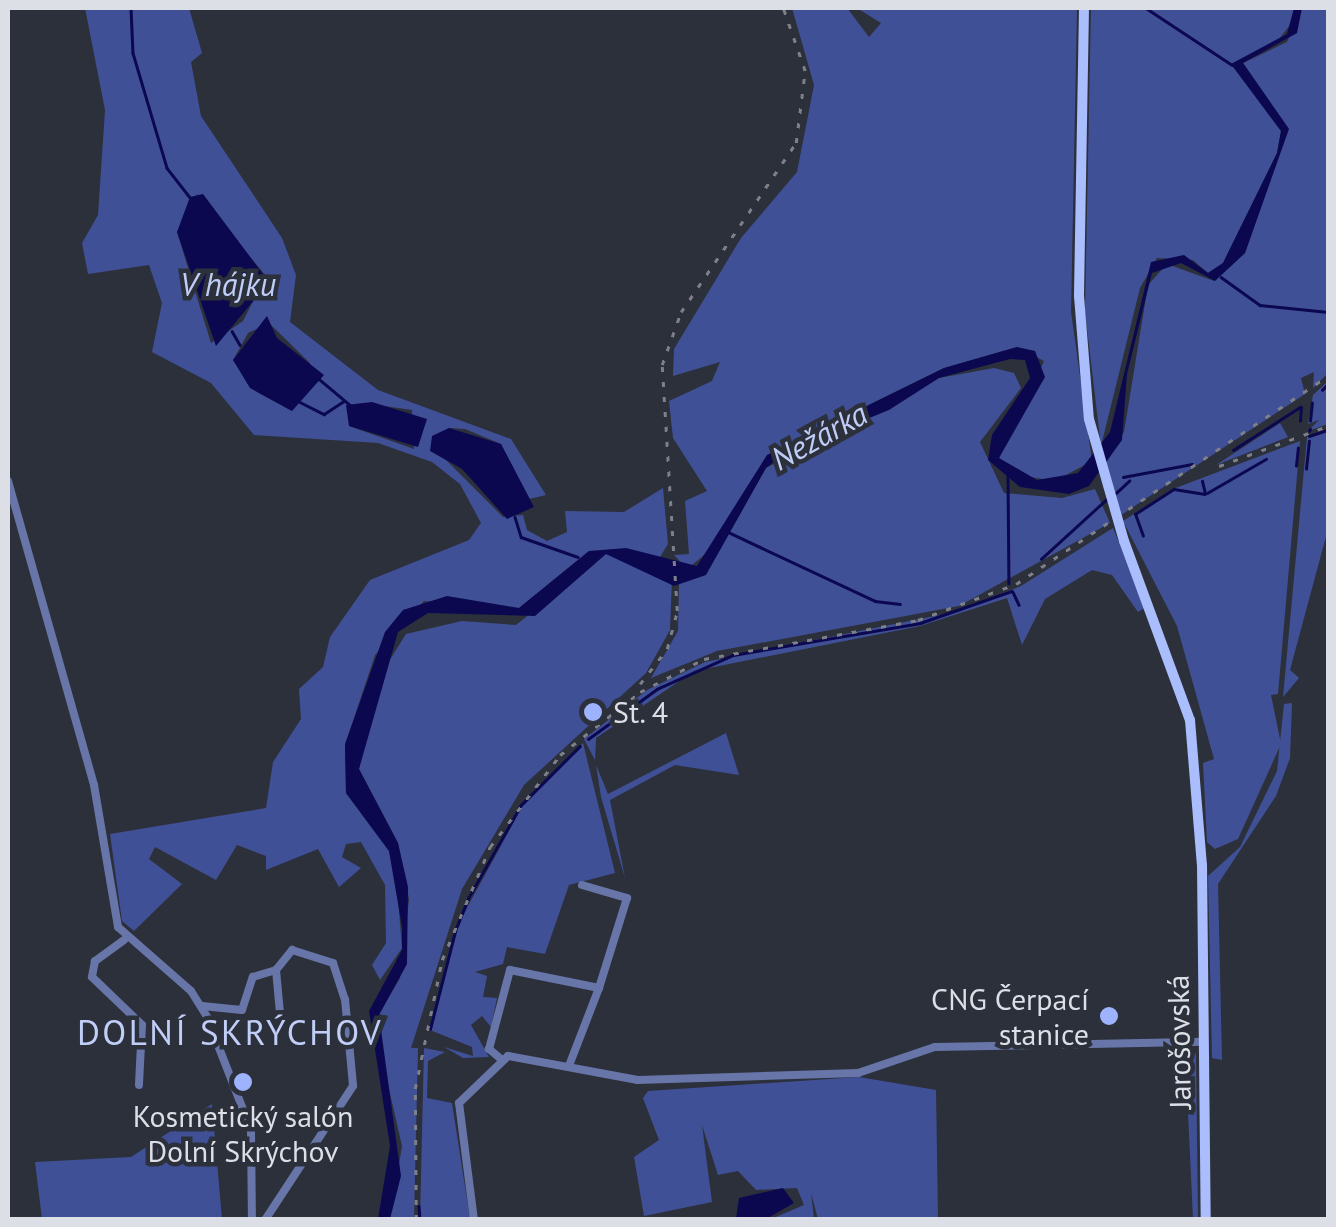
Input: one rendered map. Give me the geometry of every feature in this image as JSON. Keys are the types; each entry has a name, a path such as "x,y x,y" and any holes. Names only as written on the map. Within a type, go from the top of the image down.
{"main road":[{"name":"Jarošovská","path":"1084,8 1079,296 1089,419 1124,541 1190,720 1202,865 1206,1220"}],"street":[{"path":"8,481 94,785 124,940 202,1006 216,1010 242,1010 253,977 276,970 292,950 333,963 354,1074 264,1220"},
{"path":"570,1063 627,898 582,885"},
{"path":"124,940 95,961 92,977 142,1024 139,1085"},
{"path":"276,970 280,1013"},
{"path":"599,988 510,970 489,1049 501,1059 570,1063 638,1080 858,1073 934,1047 1204,1042"},
{"path":"202,1006 251,1130 252,1220"},
{"path":"210,1026 216,1010"},
{"path":"474,1220 460,1102 501,1059"}],"shaded area":[{"path":"85,8 189,8 202,53 191,62 201,116 282,238 296,275 290,322 378,390 511,439 546,495 529,499 501,444 465,429 449,428 440,454 503,517 523,515 527,530 547,541 567,532 565,511 624,512 663,488 668,544 657,562 589,551 519,608 424,601 375,655 345,745 346,793 389,851 397,886 402,948 380,980 372,965 386,943 385,885 361,842 346,844 342,857 361,868 339,887 318,849 266,870 266,856 237,845 216,880 155,847 149,859 182,884 134,931 122,921 110,834 266,808 273,762 301,719 299,689 323,667 330,637 370,580 469,540 481,523 460,484 432,462 378,443 254,435 211,383 152,352 162,303 149,265 88,274 82,243 98,215 105,110","holes":["197,194 266,276 243,321 211,343 177,232","269,323 310,363 292,411 257,392 233,360 248,333","364,403 412,410 414,449 349,426"]},
{"path":"792,8 847,8 869,37 881,23 857,8 1077,8 1071,312 1092,461 1055,481 1024,476 999,458 1044,361 1017,347 944,368 767,455 714,547 687,569 674,555 689,554 685,501 707,491 673,438 669,401 712,381 720,362 673,376 674,349 741,238 797,172 814,85"},
{"path":"1091,8 1294,8 1297,16 1276,43 1231,64 1281,131 1277,153 1223,263 1208,273 1193,260 1157,258 1140,288 1101,446 1085,312"},
{"path":"1302,8 1328,8 1328,373 1313,388 1314,372 1301,378 1305,394 1121,515 1105,465 1124,432 1148,285 1167,264 1214,281 1245,253 1288,128 1243,63 1287,42"},
{"path":"994,368 1014,373 1021,388 980,442 1004,493 1062,498 1095,489 1110,523 959,606 717,651 734,644 651,678 678,631 679,582 706,574 766,468 939,378"},
{"path":"1328,381 1328,424 1308,431 1319,420 1308,424 1313,395"},
{"path":"1280,423 1288,437 1216,465 1262,435"},
{"path":"1328,429 1328,529 1290,670 1299,678 1283,697 1307,437"},
{"path":"1300,441 1278,694 1271,695 1281,744 1238,839 1215,849 1207,842 1203,763 1214,759 1177,626 1123,521 1173,489"},
{"path":"1113,528 1146,607 1138,612 1112,575 1092,570 1045,599 1022,645 1007,598 920,626 694,671 596,738 595,760 584,739 647,690 705,662 960,611 1021,586"},
{"path":"606,554 672,579 670,630 646,673 524,785 462,889 411,1048 418,1048 414,1219 390,1219 402,1146 378,1041 388,1016 379,1014 400,978 409,899 398,843 359,769 379,677 406,634 462,621 516,625"},
{"path":"1292,703 1290,758 1276,796 1218,884 1222,1060 1212,1058 1208,876 1240,847 1277,771 1284,704"},
{"path":"726,733 739,775 675,765 610,800 625,878 601,797 596,765 608,794"},
{"path":"583,743 615,873 569,885 545,954 507,947 503,964 475,972 487,976 483,997 497,998 491,1027 482,1016 471,1025 489,1057 463,1058 444,1047 473,1056 472,1047 430,1030 457,926 522,807"},
{"path":"424,1048 445,1052 428,1061 427,1098 452,1103 470,1219 420,1219"},
{"path":"1185,1049 1196,1054 1198,1219 1193,1219"},
{"path":"859,1077 936,1090 938,1219 818,1219 811,1193 814,1219 771,1219 804,1205 797,1188 756,1190 738,1171 718,1175 702,1125 712,1202 644,1216 634,1157 659,1140 643,1098 648,1091"},
{"path":"212,1104 222,1219 42,1219 35,1162 131,1157"}],"water":[{"name":"Nežárka","path":"1294,8 1302,8 1297,33 1243,63 1289,129 1245,253 1215,281 1181,263 1152,273 1127,374 1122,440 1089,486 1069,494 1020,487 988,460 992,435 1030,378 1025,360 1010,359 939,378 889,410 788,451 766,468 706,575 674,586 606,554 535,616 428,613 398,632 359,769 398,843 408,887 407,964 379,1015 401,1176 390,1219 378,1219 390,1146 369,1011 402,950 402,927 389,851 346,793 345,744 385,632 403,610 447,596 519,608 589,551 626,548 697,566 767,455 944,368 1017,347 1035,351 1045,377 999,458 1037,480 1078,473 1110,432 1151,262 1184,255 1208,273 1223,263 1277,153 1281,131 1231,64 1287,34"},
{"name":"V hájku","path":"203,194 269,282 216,346 177,232 190,197"},
{"path":"267,316 277,338 324,375 292,411 250,388 233,360"},
{"path":"372,402 427,419 418,447 349,426 346,405"},
{"path":"449,428 501,444 534,507 507,519 462,469 430,451 432,436"},
{"path":"783,1188 794,1203 766,1219 736,1219 739,1198"}],"waterway":[{"path":"131,8 133,53 167,168 191,199"},
{"path":"1146,8 1232,65"},
{"path":"1221,277 1260,305 1328,312"},
{"path":"232,331 240,345"},
{"path":"319,379 350,405"},
{"path":"1322,390 1328,384"},
{"path":"300,402 324,414 344,401"},
{"path":"1310,421 1312,403"},
{"path":"1233,450 1300,407"},
{"path":"1300,421 1301,408"},
{"path":"1309,436 1328,430"},
{"path":"1306,469 1309,441"},
{"path":"1296,466 1298,448"},
{"path":"1207,493 1266,459"},
{"path":"1123,477 1192,464"},
{"path":"1008,475 1009,583"},
{"path":"1116,493 1129,481"},
{"path":"1143,536 1135,514 1174,489 1205,494 1202,481"},
{"path":"1041,559 1109,497"},
{"path":"515,517 521,537 578,557"},
{"path":"728,532 875,601 900,604"},
{"path":"588,739 657,689 733,655 920,623 1012,591"},
{"path":"1013,592 1019,605"},
{"path":"470,895 521,805 580,746"},
{"path":"457,926 469,897"},
{"path":"430,1029 456,928"},
{"path":"419,1206 420,1220"}],"railway":[{"path":"640,684 667,649 677,611 662,365 681,312 796,143 805,71 783,8"},
{"path":"416,1220 415,1089 442,960 490,847 560,755 640,692 704,659 918,620 1016,584 1328,376"},
{"path":"1219,466 1328,426"}],"place":[{"name":"St. 4","path":"593,712"},
{"name":"CNG Čerpací stanice","path":"1109,1016"},
{"name":"Kosmetický salón Dolní Skrýchov","path":"243,1082"}],"district":[{"name":"DOLNÍ SKRÝCHOV","path":"230,1032"}]}
